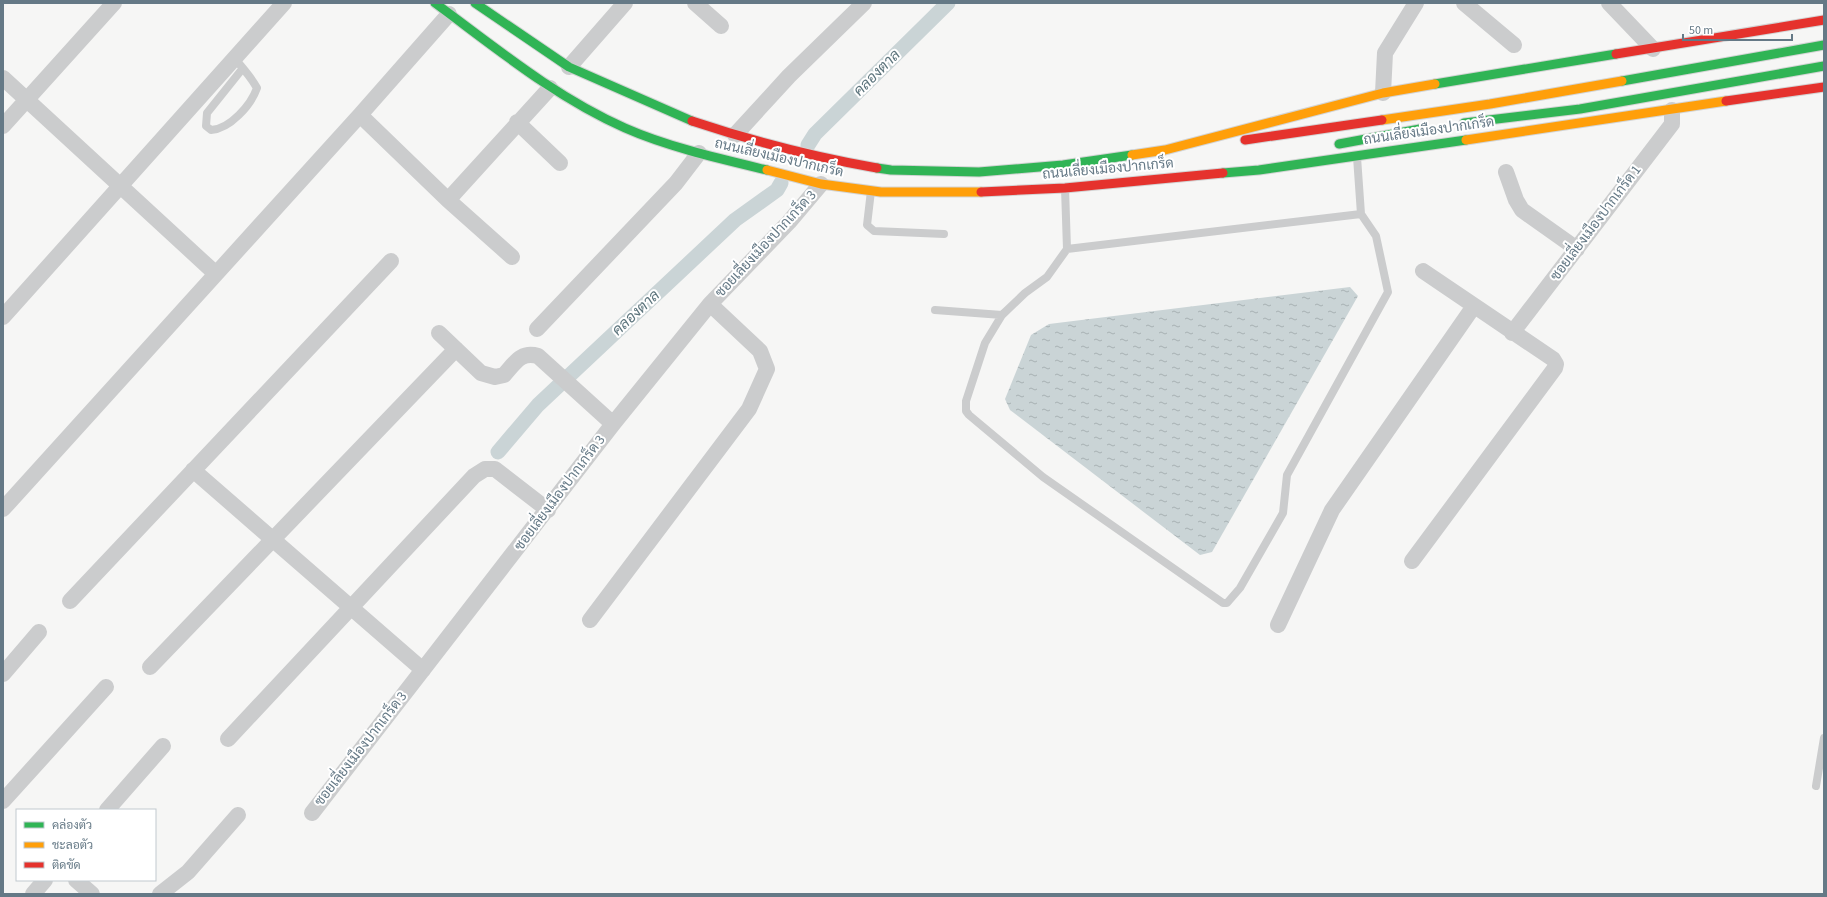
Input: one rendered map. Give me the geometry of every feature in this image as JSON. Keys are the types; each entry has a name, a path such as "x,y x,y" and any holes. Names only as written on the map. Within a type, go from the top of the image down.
{"main road":[{"name":"ถนนเลี่ยงเมืองปากเกร็ด","path":"435,3 550,88 625,128 699,154 821,184 871,191 980,192 1065,188 1181,176 1259,170 1824,87"},
{"name":"ถนนเลี่ยงเมืองปากเกร็ด","path":"475,3 569,67 683,118 735,135 837,161 891,170 979,172 1063,165 1165,150 1383,94 1824,20"},
{"path":"1165,150 1268,138 1490,104 1824,45"},
{"path":"1454,125 1498,118 1580,109 1824,66"},
{"path":"1328,146 1433,128"},
{"path":"1181,176 1247,162"}],"street":[{"path":"3,126 114,3"},
{"path":"569,67 625,3"},
{"path":"695,3 721,26"},
{"path":"735,135 790,76 864,3"},
{"path":"1383,94 1385,53 1416,3"},
{"path":"1464,3 1514,45"},
{"path":"1610,3 1653,49"},
{"path":"3,317 121,186 239,63 278,5"},
{"path":"3,509 215,273 360,115 449,14"},
{"path":"3,78 215,273"},
{"path":"448,200 550,88"},
{"name":"ซอยเลี่ยงเมืองปากเกร็ด 1","path":"1512,333 1672,124 1672,110"},
{"path":"360,115 448,200 512,257"},
{"path":"518,122 560,163"},
{"path":"537,329 676,183 699,154"},
{"path":"1506,172 1516,200 1522,210 1577,249"},
{"name":"ซอยเลี่ยงเมืองปากเกร็ด 3","path":"312,813 548,510 613,424 710,304 793,218 821,184"},
{"path":"70,601 391,261"},
{"path":"1412,560 1555,368 1556,364 1553,360 1423,271"},
{"path":"590,620 749,409 767,368 760,351 710,304"},
{"path":"1278,625 1332,510 1474,306"},
{"path":"439,333 481,372 495,377 504,375 520,356 530,354 538,356 613,424"},
{"path":"150,667 456,349"},
{"path":"228,739 350,606 474,476 485,468 495,468 548,510"},
{"path":"193,470 423,670"},
{"path":"3,674 39,632"},
{"path":"3,801 106,687"},
{"path":"108,809 163,746"},
{"path":"160,894 188,872 238,815"},
{"path":"33,894 44,881"},
{"path":"77,881 92,894"}],"lane":[{"path":"239,63 257,88 254,96 236,117 223,127 211,130 206,126 207,113 239,63"},
{"path":"1065,188 1067,249 1047,277 1025,293 1002,315 985,343 966,401 966,410 969,415 1042,477 1223,603 1227,603 1240,588 1283,513 1287,475 1388,292 1376,236 1361,214 1357,156"},
{"path":"871,191 867,225 874,231 944,234"},
{"path":"1067,249 1361,214"},
{"path":"935,310 1002,315"},
{"path":"1816,786 1824,738"}],"water":[{"path":"1350,287 1358,296 1212,552 1200,555 1010,410 1005,399 1031,335 1049,324"}],"waterway":[{"name":"คลองตาล","path":"808,145 815,134 948,3"},
{"name":"คลองตาล","path":"498,452 538,405 735,220 777,190 781,183"}],"traffic: fast":[{"path":"435,3 550,87 599,116 659,141 695,152 767,170"},
{"path":"475,3 569,67 692,121"},
{"path":"1622,81 1824,45"},
{"path":"1435,84 1616,54"},
{"path":"1464,123 1580,109 1824,66"},
{"path":"1339,144 1420,129"},
{"path":"1223,173 1259,170 1466,140"},
{"path":"877,168 891,170 979,172 1063,165 1132,155"}],"traffic: slow":[{"path":"1382,120 1490,104 1622,81"},
{"path":"1132,155 1165,150 1383,93 1435,84"},
{"path":"1466,140 1726,101"},
{"path":"767,170 821,184 881,192 981,192"}],"traffic: jam":[{"path":"1616,54 1824,20"},
{"path":"1726,101 1824,87"},
{"path":"1245,140 1382,120"},
{"path":"692,121 783,148 877,168"},
{"path":"981,192 1065,188 1223,173"}]}
